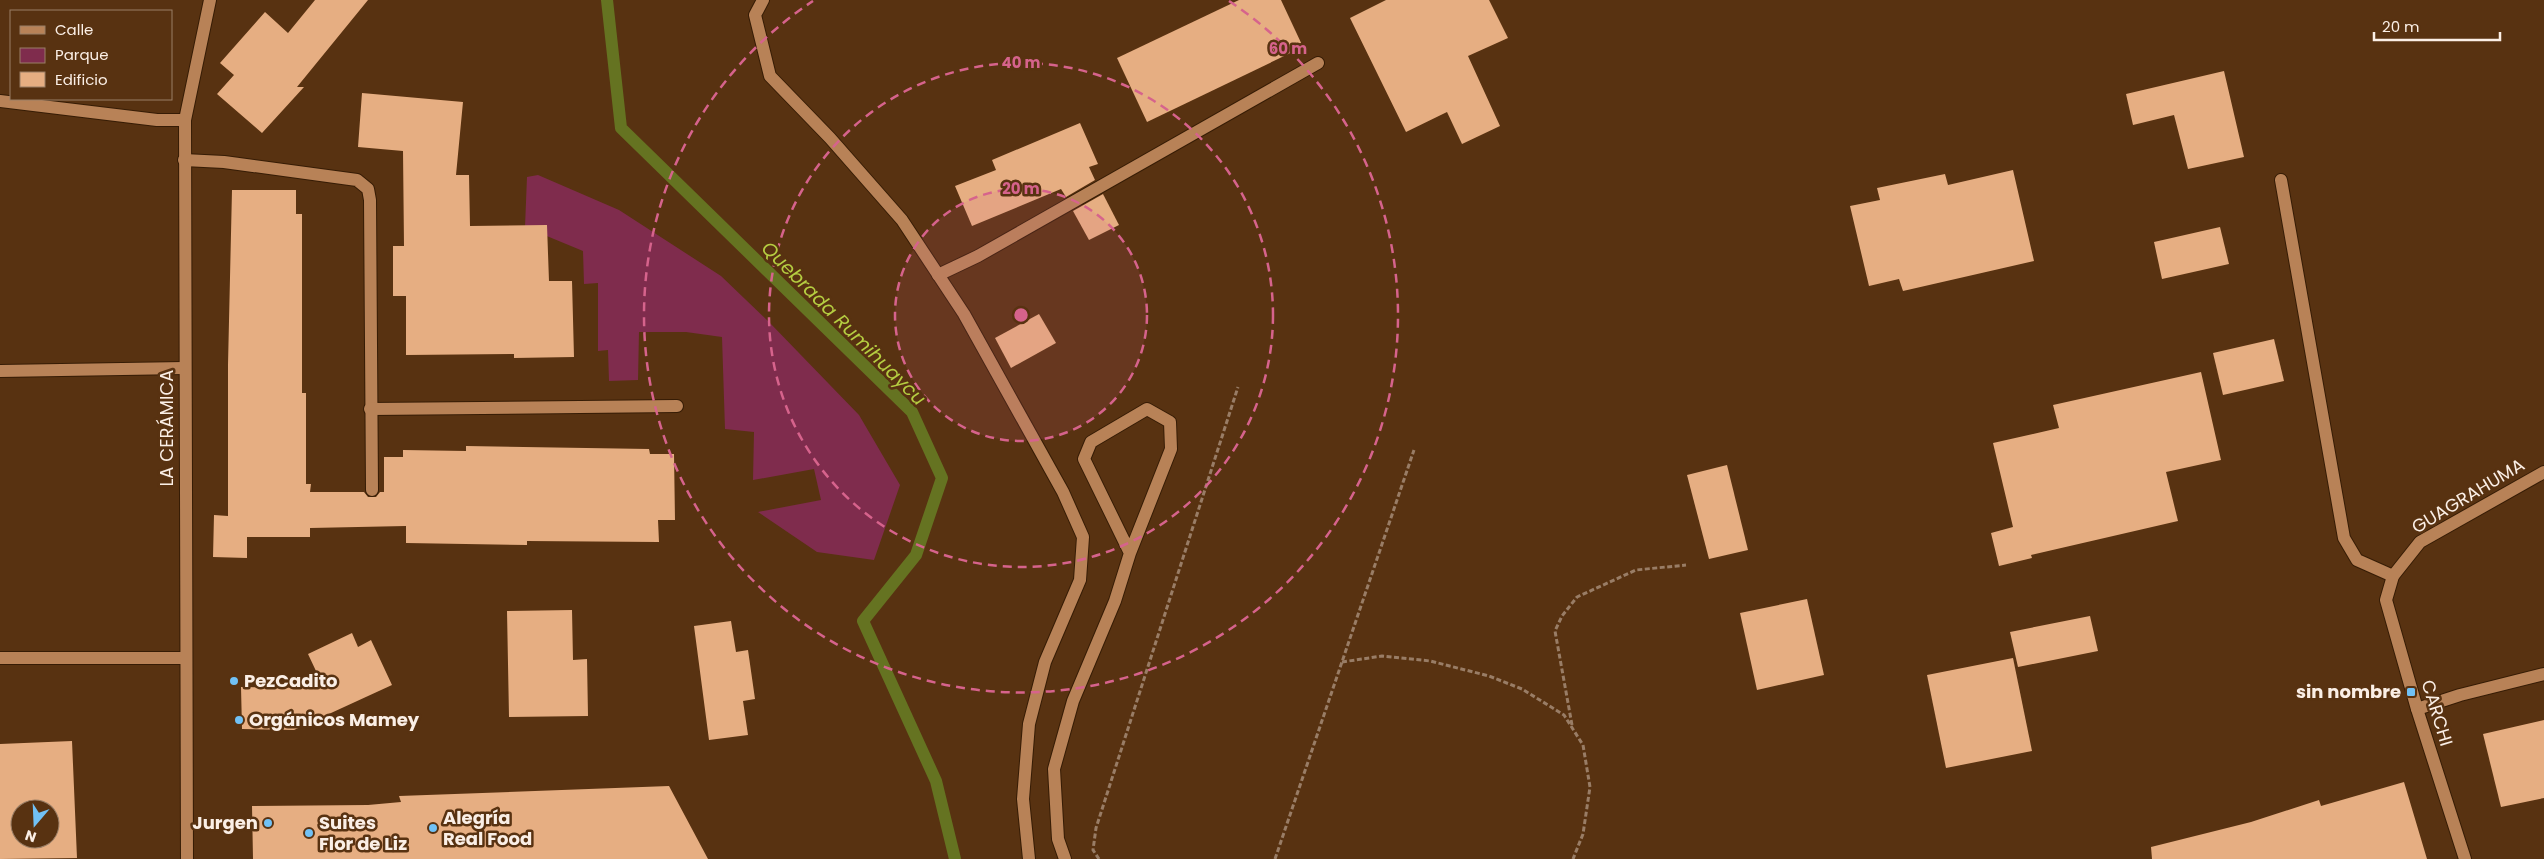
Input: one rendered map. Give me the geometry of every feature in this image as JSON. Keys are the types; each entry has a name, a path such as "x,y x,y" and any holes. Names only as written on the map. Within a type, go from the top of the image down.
{"street":[{"name":"LA CERÁMICA","path":"187,859 184,368 185,120 210,0"},
{"path":"763,0 755,15 770,76 830,138 902,220 964,314 1063,492 1083,536 1080,580 1045,662 1029,724 1023,799 1029,859"},
{"path":"938,275 978,256 1318,63"},
{"path":"0,101 157,120 185,120"},
{"path":"184,160 224,162 337,176 357,180 368,189 370,200 372,490"},
{"path":"2281,180 2344,538 2357,560 2393,576"},
{"path":"0,371 184,368"},
{"path":"370,409 677,406"},
{"path":"1065,859 1058,839 1054,769 1073,701 1115,601 1130,553 1171,449 1170,422 1147,409 1091,442 1084,459 1130,553"},
{"name":"GUAGRAHUMA","path":"2393,576 2420,542 2544,472"},
{"name":"CARCHI","path":"2393,576 2386,600 2417,709 2465,859"},
{"path":"0,658 186,658"},
{"path":"2417,709 2460,695 2544,674"}],"path":[{"path":"1099,859 1093,850 1096,828 1238,387"},
{"path":"1274,859 1414,450"},
{"path":"1572,728 1555,631 1562,616 1577,597 1636,570 1686,565"},
{"path":"1342,662 1382,656 1430,661 1489,676 1522,689 1564,715 1583,745 1590,787 1583,834 1573,859"}],"green space":[{"path":"538,175 619,210 721,276 769,322 859,415 900,485 874,560 817,552 758,512 821,500 814,469 753,480 754,432 725,429 722,337 686,332 639,332 638,380 609,381 608,350 598,351 598,283 584,284 583,251 525,227 527,177"}],"building":[{"path":"315,0 368,0 297,87 304,87 262,133 217,94 234,75 220,63 265,12 288,33"},
{"path":"1239,0 1281,0 1303,47 1147,122 1117,58"},
{"path":"1386,0 1489,0 1508,38 1468,56 1500,126 1462,144 1447,112 1406,132 1350,18"},
{"path":"2224,71 2244,157 2188,169 2174,115 2133,125 2126,94"},
{"path":"362,93 463,102 456,175 469,175 470,226 547,225 549,281 572,281 574,357 514,358 514,354 406,355 406,296 393,296 393,246 404,246 403,151 358,147"},
{"path":"1080,123 1098,164 1089,167 1095,180 1066,197 1061,189 972,226 955,186 996,170 992,160"},
{"path":"2013,170 2034,261 1903,291 1899,279 1869,286 1850,206 1880,200 1877,188 1945,174 1948,185"},
{"path":"232,190 296,190 296,214 302,214 302,393 306,393 306,484 311,484 310,492 364,492 368,497 376,497 380,492 384,492 384,457 403,457 403,450 466,451 466,446 649,449 650,454 674,454 675,520 658,520 659,542 527,541 527,545 406,543 406,526 310,528 310,537 247,537 247,558 213,557 214,515 228,516 228,365"},
{"path":"1103,194 1119,225 1089,240 1073,211"},
{"path":"2220,227 2229,264 2162,279 2154,242"},
{"path":"1039,314 1056,343 1011,368 995,338"},
{"path":"2274,339 2284,381 2223,395 2213,353"},
{"path":"2201,372 2221,460 2166,472 2178,521 2031,555 2032,558 1999,566 1991,533 2013,527 1993,443 2059,428 2053,405"},
{"path":"1727,465 1748,550 1709,559 1687,475"},
{"path":"1807,599 1824,675 1757,690 1740,613"},
{"path":"572,610 573,660 587,659 588,716 509,717 507,611"},
{"path":"2090,616 2098,651 2018,667 2010,632"},
{"path":"731,621 736,652 748,650 755,699 743,701 748,735 709,740 694,626"},
{"path":"352,633 358,647 371,640 392,685 294,730 242,729 241,687 324,688 308,654"},
{"path":"2013,658 2032,751 1946,768 1927,675"},
{"path":"2544,720 2544,798 2501,807 2483,734"},
{"path":"72,741 77,858 0,859 0,744"},
{"path":"2404,782 2427,859 2152,859 2151,847 2251,822 2319,800 2321,806"},
{"path":"669,786 708,859 253,859 252,806 368,805 401,802 399,796"}],"waterway":[{"name":"Quebrada Rumihuaycu","path":"607,0 621,128 912,412 942,478 916,555 863,621 936,781 955,859"}],"place":[{"name":"PezCadito","path":"234,681"},
{"name":"sin nombre","path":"2411,692"},
{"name":"Orgánicos Mamey","path":"239,720"},
{"name":"Jurgen","path":"268,823"},
{"name":"Alegría Real Food","path":"433,828"},
{"name":"Suites Flor de Liz","path":"309,833"}]}
